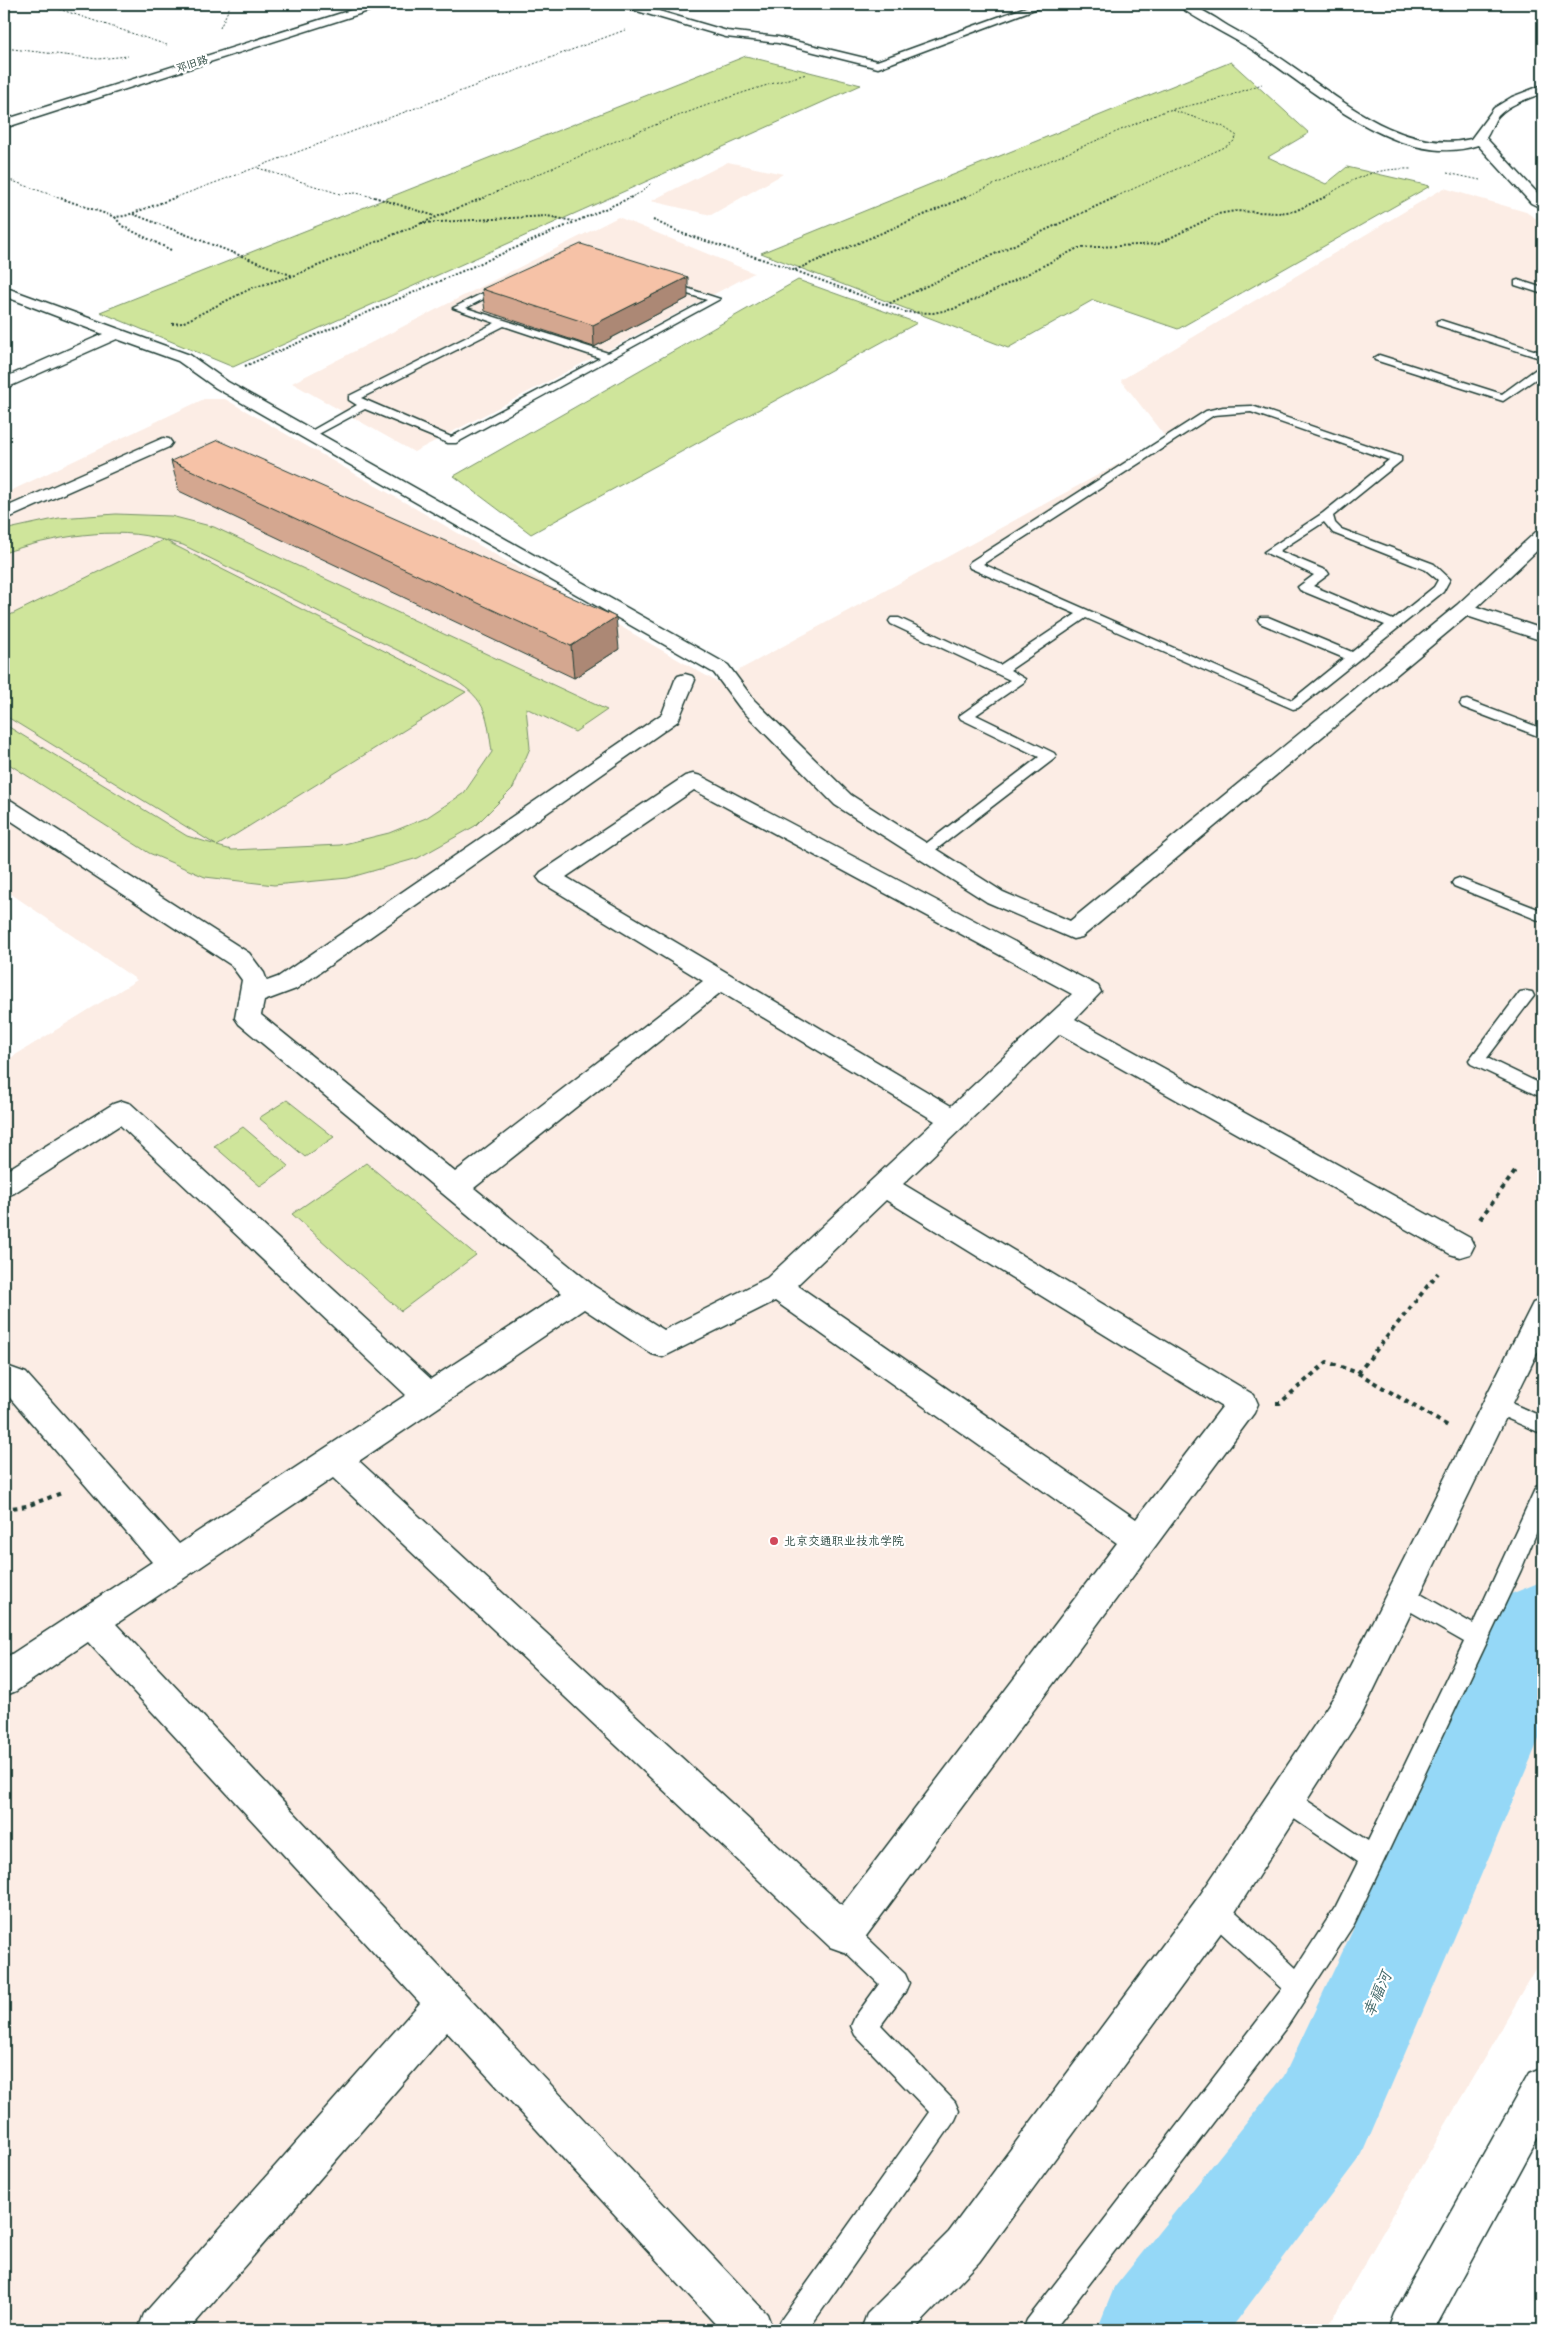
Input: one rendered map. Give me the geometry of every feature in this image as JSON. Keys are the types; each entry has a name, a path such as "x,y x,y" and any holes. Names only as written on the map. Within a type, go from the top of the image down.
{"street":[{"name":"邓旧路","path":"4,124 380,4"},
{"path":"624,4 726,34 778,40 878,65 1043,4"},
{"path":"1182,4 1303,78 1368,122 1395,136 1429,144 1452,145 1472,143 1480,139 1492,115 1514,100 1543,89"},
{"path":"1480,139 1543,205"},
{"path":"4,291 184,358 215,380 309,435 721,669 747,704 844,800 995,897 1073,931 1464,609 1543,535"},
{"path":"4,384 116,334"},
{"path":"4,515 163,443"},
{"path":"1464,609 1543,635"},
{"path":"252,996 287,983 671,717 685,680"},
{"path":"4,806 240,959 255,978 248,1018 584,1294 663,1345 777,1286 885,1186 1088,992 693,781 549,877 954,1120"},
{"path":"454,1188 720,980"},
{"path":"1058,1021 1460,1246"},
{"path":"4,1186 122,1111 429,1397"},
{"path":"335,1459 844,1933 1243,1404 885,1186"},
{"path":"777,1286 1139,1540"},
{"path":"4,1679 584,1294"},
{"path":"883,2330 964,2247 1214,1909 1349,1704 1543,1311"},
{"path":"4,1378 15,1382 176,1565"},
{"path":"91,1621 752,2330"},
{"path":"160,2330 446,2003"},
{"path":"1410,2330 1543,2088"}],"lane":[{"path":"517,280 458,308 609,357"},
{"path":"503,323 353,398 364,405 452,441 714,299 659,282"},
{"path":"1518,283 1543,290"},
{"path":"1440,323 1543,356"},
{"path":"1379,358 1503,398 1543,369"},
{"path":"309,435 364,405"},
{"path":"1327,515 1330,524 1337,530 1430,567 1444,579 1439,589 1353,658 1293,705 974,565 1210,413 1223,410 1252,409 1397,459 1327,515 1270,552 1322,574 1304,586 1395,624"},
{"path":"1000,670 1085,613"},
{"path":"1264,620 1353,658"},
{"path":"895,621 1019,679 966,716 1049,756 924,852"},
{"path":"1467,704 1543,734"},
{"path":"1459,883 1543,917"},
{"path":"1526,996 1477,1060 1543,1092"},
{"path":"1496,1405 1543,1426"},
{"path":"1037,2330 1279,2016 1345,1915 1478,1638 1543,1493"},
{"path":"1402,1595 1478,1638"},
{"path":"1286,1800 1372,1858"},
{"path":"1214,1909 1298,1988"},
{"path":"791,2330 946,2111 864,2026 896,1983 844,1933"}],"path":[{"path":"44,4 209,58"},
{"path":"220,30 231,4"},
{"path":"4,178 114,217 133,214 627,30"},
{"path":"4,48 98,59 136,55"},
{"path":"116,334 130,328 182,323 252,288 293,276 418,223 738,94 787,78 811,73"},
{"path":"794,270 1170,110 1223,98 1249,87 1303,78"},
{"path":"886,305 1225,147 1233,142 1237,136 1222,126 1170,110"},
{"path":"257,167 340,194 356,193 369,195 436,216"},
{"path":"653,220 681,233 794,270 905,312 933,313 953,309 988,294 1078,248 1094,245 1128,246 1158,244 1217,214 1242,211 1263,213 1297,210 1309,206 1356,177 1384,170 1413,170"},
{"path":"1439,172 1481,180 1531,194"},
{"path":"215,380 642,192 651,183"},
{"path":"133,214 293,276"},
{"path":"418,223 547,216 573,221"},
{"path":"114,217 122,226 171,250"},
{"path":"1358,1373 1460,1246 1517,1169"},
{"path":"1243,1404 1280,1402 1327,1362 1358,1373 1477,1443"},
{"path":"4,1509 27,1506 99,1478"}],"shaded area":[{"path":"728,162 783,174 711,215 651,201"},
{"name":"北京交通职业技术学院","path":"1444,188 1526,212 1543,223 1543,1957 1326,2330 4,2330 4,1062 137,980 4,889 4,494 204,399 225,399 717,682 1166,438 1121,380"},
{"path":"618,217 754,273 414,452 292,383"}],"green space":[{"path":"746,56 861,85 233,367 100,312"},
{"path":"1231,62 1309,133 1268,157 1326,184 1347,167 1430,186 1178,329 1093,300 1008,348 761,253"},
{"path":"798,280 917,323 531,534 454,476"},
{"path":"116,514 171,516 214,527 607,710 575,732 526,708 530,748 513,788 475,826 418,858 348,878 274,885 205,877 149,853 4,761 4,724 187,836 216,845 4,715 4,618 163,540 126,533 105,533 62,538 4,553 4,530 59,518","holes":["164,540 183,545 448,675 470,691 482,706 488,725 492,752 464,793 426,818 389,833 340,845 232,850 217,846 466,692"]},
{"path":"287,1100 334,1137 305,1157 259,1118"},
{"path":"243,1127 289,1166 260,1186 214,1146"},
{"path":"366,1163 476,1255 401,1311 292,1214"}],"building":[{"path":"581,244 688,277 593,325 482,289"},
{"path":"218,440 616,617 571,646 171,461"}],"waterway":[{"name":"幸福河","path":"1156,2330 1323,2115 1543,1624"}],"place":[{"name":"北京交通职业技术学院","path":"774,1541"}]}
